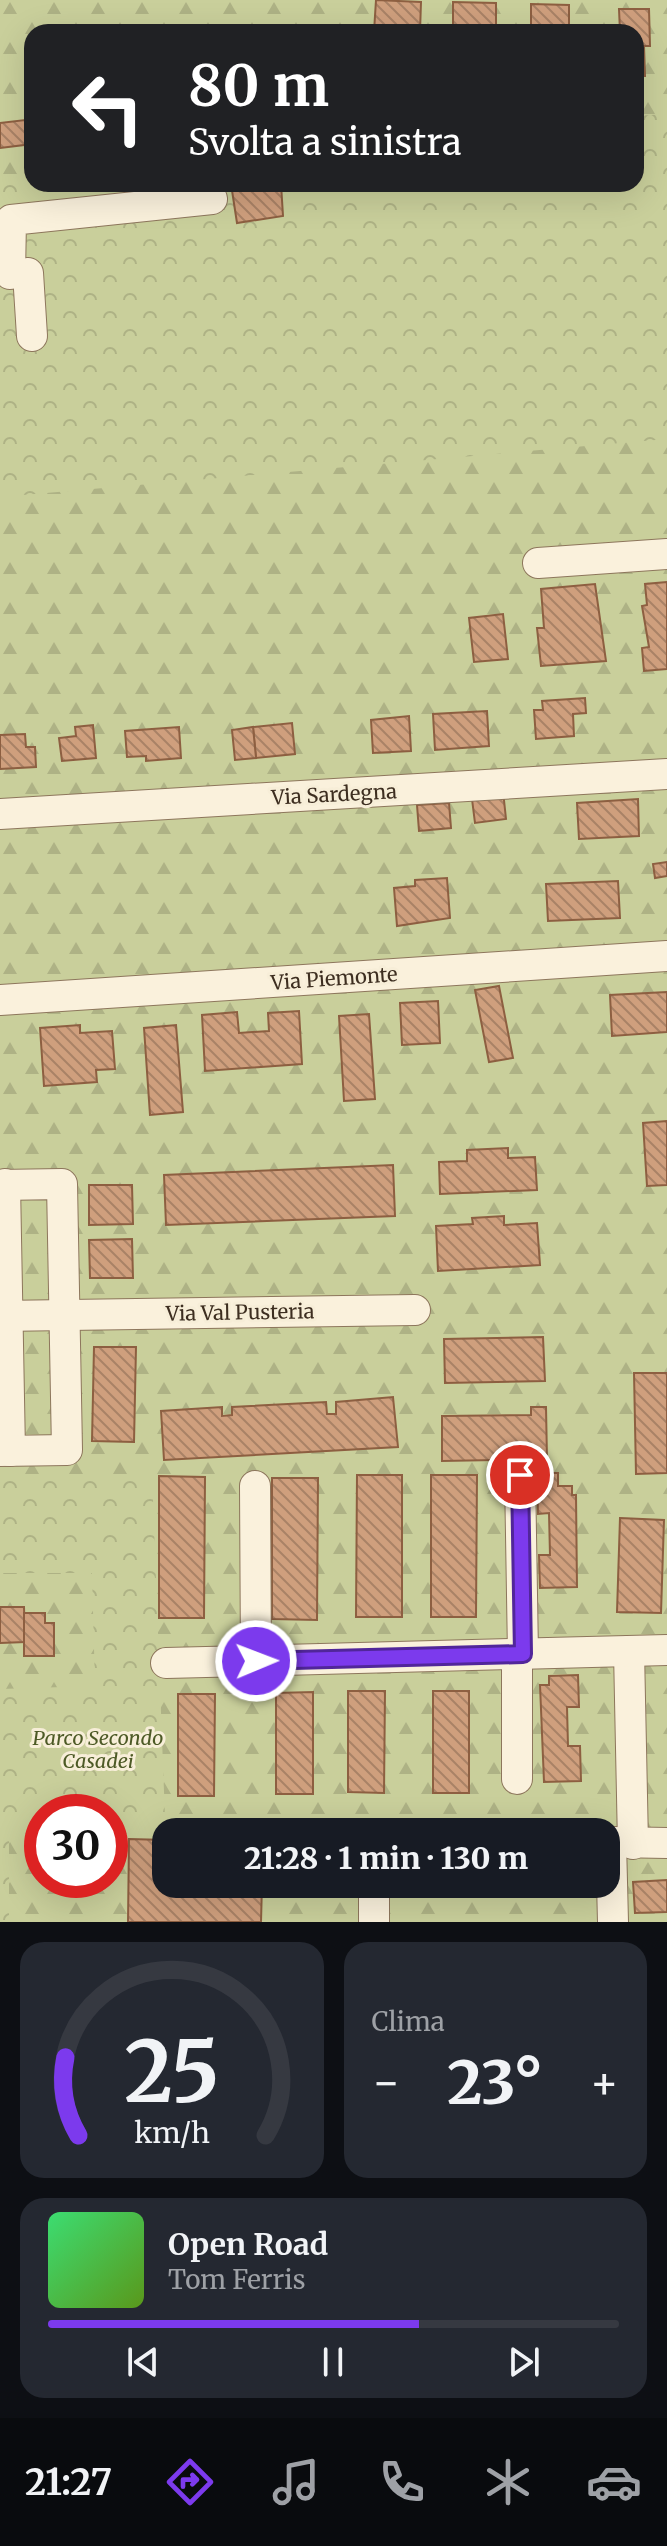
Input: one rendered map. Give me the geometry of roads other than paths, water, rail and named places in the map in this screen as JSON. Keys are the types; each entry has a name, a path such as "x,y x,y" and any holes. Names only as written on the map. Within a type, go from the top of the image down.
{"street":[{"path":"32,336 11,220 212,199"},
{"path":"538,563 667,554"},
{"name":"Via Sardegna","path":"0,814 667,774"},
{"name":"Via Piemonte","path":"0,1000 667,956"},
{"path":"3,1184 62,1184 67,1450 5,1451 3,1184"},
{"name":"Via Val Pusteria","path":"4,1316 415,1310"},
{"path":"517,1779 520,1475"},
{"path":"255,1486 256,1661"},
{"path":"166,1663 667,1650"},
{"path":"619,1818 629,1651"},
{"path":"620,1843 667,1843"},
{"path":"374,1898 374,1922"},
{"path":"613,1922 614,1898"}],"park label":[{"name":"Parco Secondo Casadei","path":"98,1748"}]}
